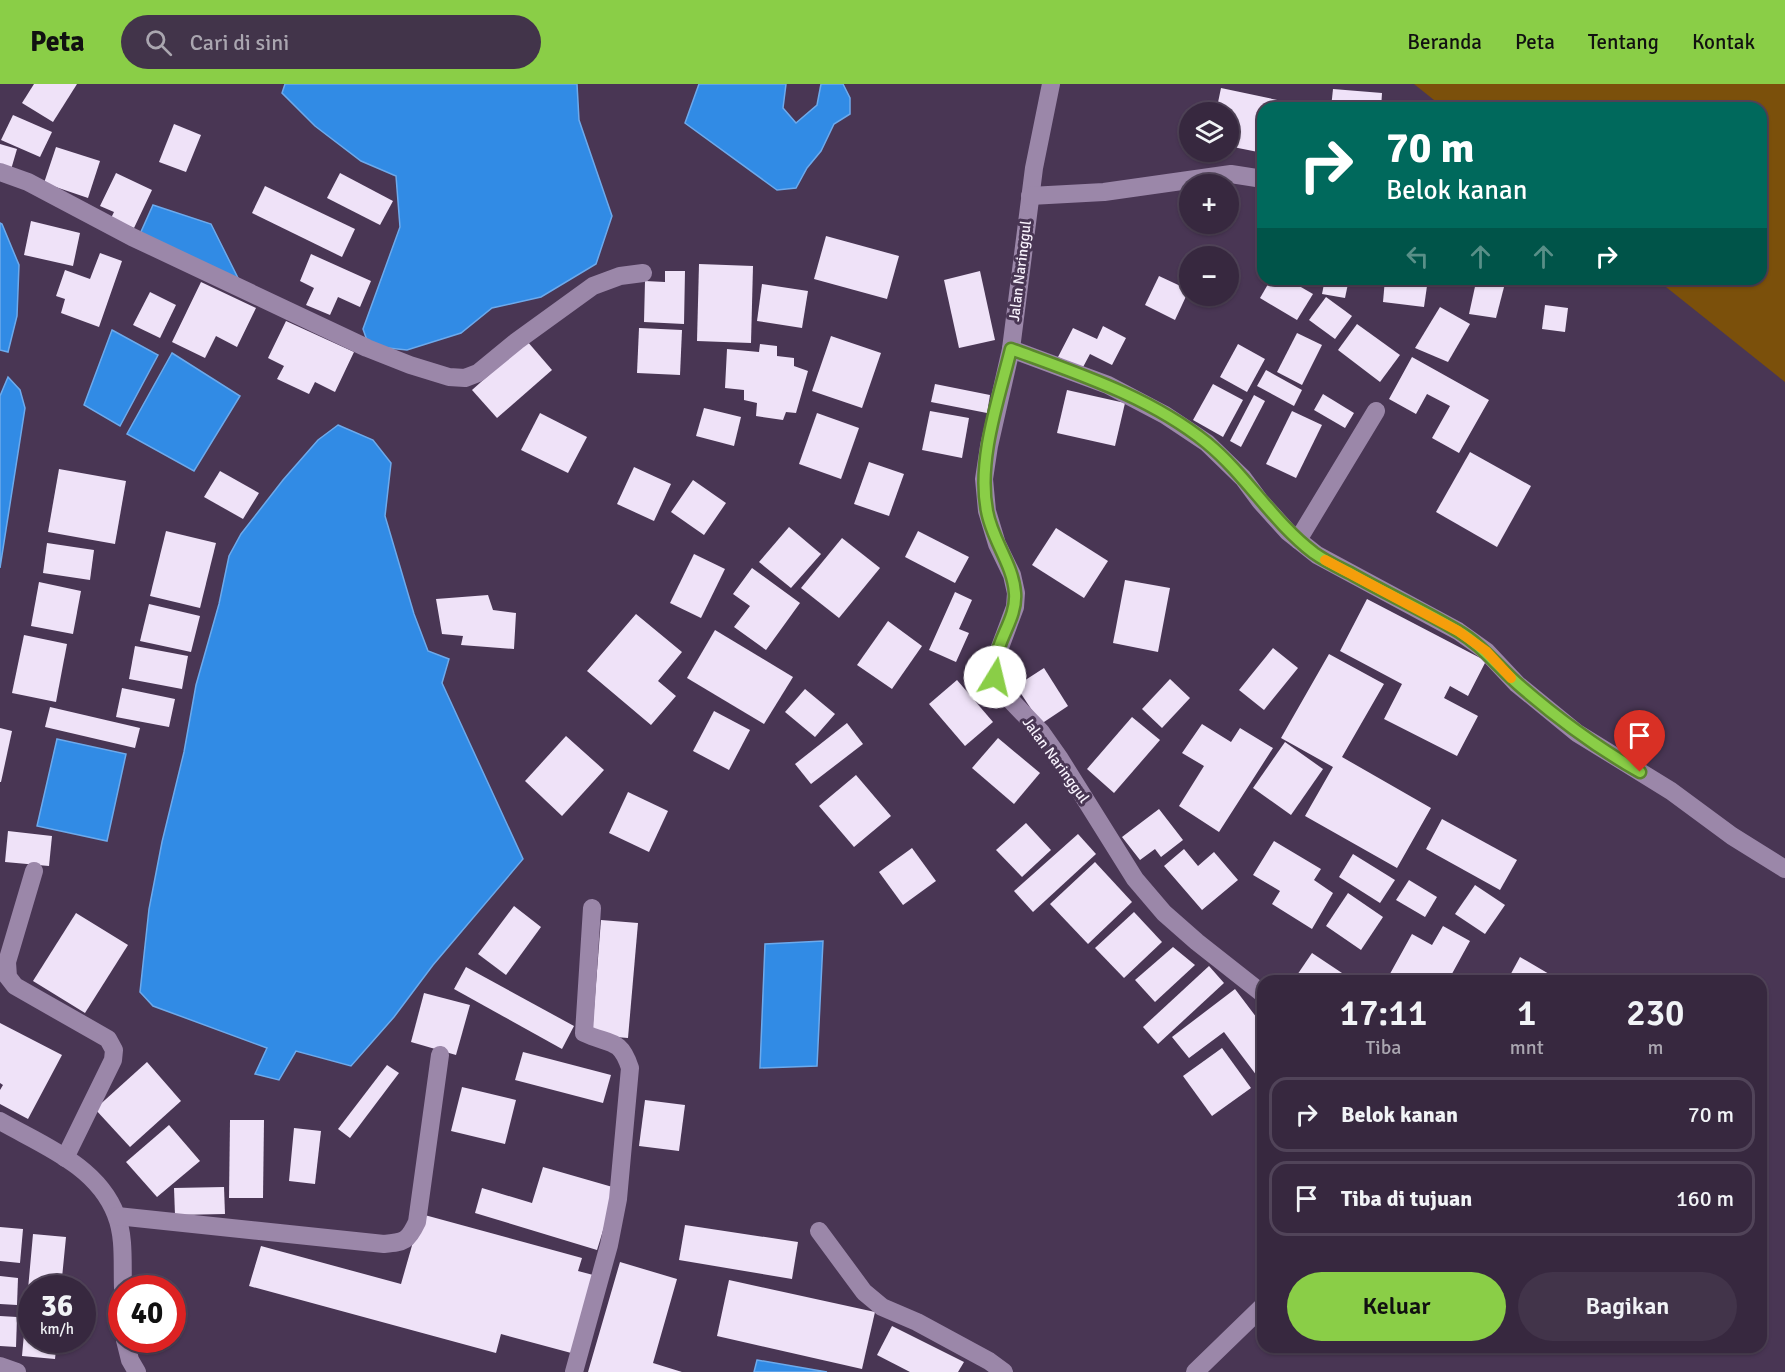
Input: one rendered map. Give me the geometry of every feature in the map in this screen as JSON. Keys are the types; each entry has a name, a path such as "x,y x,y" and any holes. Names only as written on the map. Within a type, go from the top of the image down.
{"street":[{"name":"Jalan Naringgul","path":"1051,84 1034,168 1011,349 989,446 984,479 987,511 1016,593 1015,608 996,658 995,677 1000,689 1041,732 1060,759 1135,879 1172,920 1257,989"},
{"path":"0,172 28,182 132,237 367,348 449,378 465,378 478,373 517,340 593,286 620,276 643,273"},
{"path":"1030,196 1104,192 1231,174 1257,178"},
{"path":"1011,349 1108,385 1166,415 1207,443 1243,478 1260,501 1298,540 1317,555 1458,631 1486,651 1517,684 1577,733 1671,791 1732,836 1785,869"},
{"path":"1298,540 1376,411"},
{"path":"34,871 7,962 8,977 15,986 108,1039 114,1050 113,1060 65,1158"},
{"path":"574,1372 609,1245 618,1199 630,1068 625,1052 613,1042 596,1039 584,1033 592,908"},
{"path":"117,1216 384,1244 401,1242 410,1237 417,1222 440,1055"},
{"path":"0,1121 83,1169 105,1192 117,1216 122,1275"},
{"path":"819,1231 864,1292 882,1307 917,1322 986,1366 1004,1372"},
{"path":"1195,1372 1257,1312"},
{"path":"128,1353 137,1372"},
{"path":"0,1366 17,1372"}],"shaded area":[{"path":"1414,84 1785,84 1785,382 1664,285 1767,285 1767,102 1436,102"}],"water":[{"path":"285,84 577,84 579,120 612,216 596,264 541,297 492,308 461,333 407,350 369,346 363,329 400,227 396,176 361,161 315,126 282,93"},
{"path":"699,84 786,84 783,108 796,123 817,105 821,84 843,84 850,98 850,114 834,124 821,151 807,168 796,188 777,190 685,123"},
{"path":"153,205 211,224 239,280 140,234"},
{"path":"0,223 19,265 17,316 8,352 0,350"},
{"path":"112,330 158,355 120,426 84,405"},
{"path":"172,353 240,396 194,471 127,434"},
{"path":"8,377 20,390 25,408 0,568 0,396"},
{"path":"338,425 373,440 391,463 385,516 414,614 428,651 449,659 442,683 523,859 351,1066 296,1051 279,1080 255,1074 267,1048 153,1006 140,992 149,909 162,842 184,752 196,685 219,604 229,556 241,534 283,480 318,440"},
{"path":"57,739 126,754 107,841 37,826"},
{"path":"823,941 817,1066 760,1068 765,944"},
{"path":"757,1360 827,1372 754,1372"}],"building":[{"path":"34,84 77,84 53,122 22,103"},
{"path":"1221,88 1287,102 1257,102 1257,152 1239,148 1239,102 1218,102"},
{"path":"1333,89 1382,93 1381,102 1332,102"},
{"path":"13,115 52,132 40,157 1,140"},
{"path":"174,124 201,135 186,172 159,162"},
{"path":"0,144 17,149 10,173 0,170"},
{"path":"56,147 100,161 88,198 44,183"},
{"path":"116,173 152,190 134,228 111,218 114,212 100,206"},
{"path":"340,173 393,201 380,225 327,198"},
{"path":"265,186 355,229 342,257 252,213"},
{"path":"31,221 80,233 73,266 24,255"},
{"path":"826,236 899,256 887,299 814,279"},
{"path":"100,253 122,261 99,327 61,313 65,299 56,296 65,270 90,279"},
{"path":"311,254 371,281 360,307 338,297 330,315 306,305 314,288 300,281"},
{"path":"699,264 753,266 751,343 697,341"},
{"path":"665,271 685,271 684,324 644,322 645,281 665,282"},
{"path":"980,271 995,340 959,348 944,280"},
{"path":"1159,276 1179,285 1179,306 1182,306 1175,320 1145,305"},
{"path":"201,282 256,308 237,347 216,336 205,358 172,342"},
{"path":"762,284 808,291 802,328 757,321"},
{"path":"1268,285 1297,285 1313,294 1297,320 1260,298"},
{"path":"1324,285 1348,285 1345,298 1322,294"},
{"path":"1384,285 1427,285 1424,307 1383,302"},
{"path":"1475,285 1504,287 1496,318 1469,314"},
{"path":"150,292 176,305 160,338 133,325"},
{"path":"1326,297 1352,316 1335,339 1309,320"},
{"path":"1545,305 1568,308 1565,332 1542,329"},
{"path":"1440,307 1470,324 1448,362 1415,348"},
{"path":"286,321 354,352 335,392 315,382 309,394 277,379 284,366 268,358"},
{"path":"1357,324 1400,355 1380,382 1338,350"},
{"path":"1103,326 1126,338 1112,365 1090,354 1082,369 1058,357 1073,328 1097,339"},
{"path":"639,328 682,330 680,375 637,373"},
{"path":"1297,333 1322,345 1302,385 1277,372"},
{"path":"831,336 881,353 862,408 812,391"},
{"path":"527,341 552,370 497,418 472,390"},
{"path":"760,344 777,346 777,356 794,358 794,366 808,371 796,413 786,412 783,420 756,416 757,403 744,400 744,390 725,388 727,349 759,352"},
{"path":"1238,344 1265,359 1247,392 1220,377"},
{"path":"1412,357 1489,400 1459,453 1432,438 1450,406 1427,394 1416,414 1389,399"},
{"path":"1266,370 1302,390 1294,406 1257,386"},
{"path":"935,384 990,395 987,413 931,402"},
{"path":"1213,384 1243,400 1223,437 1193,420"},
{"path":"1067,390 1125,403 1115,446 1057,433"},
{"path":"1323,394 1354,413 1345,428 1314,410"},
{"path":"1254,395 1265,401 1241,447 1230,441"},
{"path":"704,408 741,417 734,446 696,436"},
{"path":"930,411 969,418 962,458 922,450"},
{"path":"1292,411 1322,425 1296,478 1266,464"},
{"path":"540,413 587,437 568,473 521,450"},
{"path":"817,413 859,428 841,479 799,464"},
{"path":"1470,452 1531,486 1497,547 1436,512"},
{"path":"869,462 904,474 889,516 854,504"},
{"path":"634,467 671,484 654,521 617,504"},
{"path":"59,469 126,481 115,544 48,532"},
{"path":"220,471 259,493 243,519 204,497"},
{"path":"693,480 726,503 704,535 671,512"},
{"path":"789,527 821,554 791,588 759,562"},
{"path":"1056,528 1108,561 1084,598 1032,565"},
{"path":"166,531 216,543 200,608 150,596"},
{"path":"918,531 969,557 955,583 905,557"},
{"path":"842,538 880,568 839,618 801,588"},
{"path":"47,543 94,550 90,580 43,573"},
{"path":"694,554 725,569 701,618 670,603"},
{"path":"752,568 800,603 766,650 734,627 750,606 733,594"},
{"path":"1125,580 1170,588 1158,652 1113,643"},
{"path":"39,582 81,591 73,634 31,626"},
{"path":"955,592 972,600 959,629 969,633 956,662 929,650"},
{"path":"488,595 493,610 516,613 514,649 461,645 463,636 442,634 436,599"},
{"path":"1367,599 1486,661 1468,696 1450,686 1444,698 1478,716 1457,756 1384,719 1402,684 1340,651"},
{"path":"149,604 200,616 191,652 140,641"},
{"path":"636,614 682,652 658,681 676,696 651,725 587,671"},
{"path":"888,621 922,646 892,689 857,665"},
{"path":"715,630 793,677 764,724 687,678"},
{"path":"24,635 67,644 56,702 12,693"},
{"path":"135,646 188,656 182,689 129,679"},
{"path":"1273,648 1298,668 1264,710 1239,690"},
{"path":"1329,654 1384,684 1342,757 1431,808 1397,868 1305,816 1333,767 1281,738"},
{"path":"1044,668 1068,706 1041,724 1016,686"},
{"path":"1170,679 1190,698 1162,728 1142,709"},
{"path":"957,680 993,722 965,746 929,704"},
{"path":"122,688 175,699 169,727 116,717"},
{"path":"805,689 835,714 815,737 785,712"},
{"path":"50,707 140,728 135,748 45,727"},
{"path":"714,711 750,730 729,770 693,751"},
{"path":"1132,717 1160,740 1114,793 1087,769"},
{"path":"847,723 863,744 811,784 795,764"},
{"path":"1202,724 1231,742 1240,728 1273,748 1219,832 1179,806 1204,766 1182,753"},
{"path":"0,728 12,731 1,782 0,782"},
{"path":"566,736 604,770 562,816 525,781"},
{"path":"998,738 1040,773 1014,804 972,768"},
{"path":"1285,742 1323,769 1291,815 1253,788"},
{"path":"856,775 891,816 854,847 819,806"},
{"path":"628,792 668,811 649,852 609,833"},
{"path":"1159,809 1183,840 1161,857 1155,849 1140,860 1122,837"},
{"path":"1442,819 1517,860 1500,890 1426,849"},
{"path":"1026,823 1051,850 1022,877 996,850"},
{"path":"8,831 52,836 49,866 5,862"},
{"path":"1078,834 1096,854 1033,912 1014,891"},
{"path":"1274,841 1321,869 1314,880 1333,893 1312,929 1272,904 1280,891 1253,875"},
{"path":"912,848 936,881 903,905 879,872"},
{"path":"1184,849 1198,866 1214,852 1238,880 1202,910 1164,866"},
{"path":"1353,854 1395,880 1380,903 1339,877"},
{"path":"1095,862 1132,902 1088,944 1050,904"},
{"path":"1409,880 1437,897 1425,917 1396,900"},
{"path":"1475,885 1505,905 1485,934 1455,914"},
{"path":"1348,893 1383,917 1361,950 1326,926"},
{"path":"514,906 541,927 506,975 478,954"},
{"path":"1134,912 1162,942 1124,978 1095,948"},
{"path":"76,913 128,945 85,1013 33,981"},
{"path":"601,920 638,923 628,1038 592,1035"},
{"path":"1443,926 1470,941 1451,975 1389,975 1412,934 1432,945"},
{"path":"1173,947 1195,965 1155,1002 1135,980"},
{"path":"1312,953 1345,975 1297,975"},
{"path":"1520,957 1551,975 1510,975"},
{"path":"1209,966 1224,983 1158,1044 1143,1027"},
{"path":"466,967 574,1026 562,1049 454,989"},
{"path":"1235,989 1257,1018 1257,1076 1224,1032 1189,1058 1172,1037"},
{"path":"424,993 470,1005 456,1055 411,1042"},
{"path":"0,1023 62,1055 28,1119 0,1104 0,1090 3,1085 0,1083"},
{"path":"1222,1048 1251,1088 1212,1116 1183,1076"},
{"path":"523,1052 611,1075 603,1103 515,1080"},
{"path":"147,1062 181,1101 130,1147 95,1109"},
{"path":"387,1065 399,1073 350,1138 338,1129"},
{"path":"462,1087 516,1100 505,1144 451,1131"},
{"path":"645,1100 685,1105 679,1151 639,1146"},
{"path":"230,1120 264,1120 263,1198 229,1198"},
{"path":"169,1125 200,1161 157,1197 126,1162"},
{"path":"294,1128 321,1131 315,1184 289,1181"},
{"path":"543,1167 616,1188 597,1250 475,1213 482,1188 532,1203"},
{"path":"224,1187 225,1214 175,1215 174,1188"},
{"path":"421,1214 582,1258 578,1271 597,1276 575,1354 501,1334 496,1353 249,1286 261,1246 401,1284"},
{"path":"685,1225 798,1242 792,1279 679,1260"},
{"path":"0,1227 23,1229 20,1263 0,1261"},
{"path":"33,1234 66,1237 62,1275 29,1275"},
{"path":"620,1262 677,1279 653,1363 682,1372 588,1372"},
{"path":"0,1276 18,1278 17,1305 0,1304"},
{"path":"729,1280 875,1312 862,1369 717,1336"},
{"path":"0,1316 17,1317 16,1347 0,1346"},
{"path":"892,1326 964,1362 958,1372 910,1372 877,1355"},
{"path":"22,1353 56,1353 55,1359 22,1356"}],"slow traffic":[{"path":"1325,560 1458,631 1486,651 1511,678"}],"route":[{"path":"995,677 996,658 1015,608 1016,593 987,511 984,479 989,446 1011,349 1108,385 1166,415 1207,443 1243,478 1288,532 1317,555 1458,631 1486,651 1517,684 1577,733 1640,772"}]}
